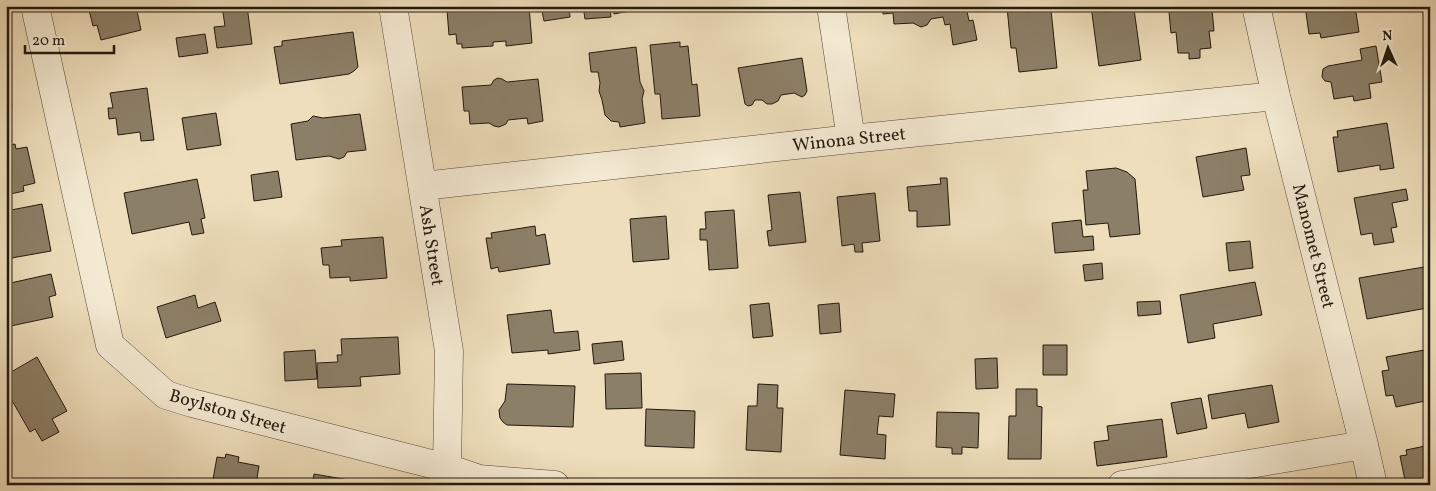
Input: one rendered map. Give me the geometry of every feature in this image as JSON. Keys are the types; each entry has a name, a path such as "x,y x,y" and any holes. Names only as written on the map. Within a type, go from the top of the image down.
{"street":[{"name":"Boylston Street","path":"35,6 110,345 166,395 192,404 445,476 555,485"},
{"name":"Ash Street","path":"393,6 449,351 445,476"},
{"path":"831,6 851,139"},
{"name":"Manomet Street","path":"1256,6 1276,96 1373,485"},
{"name":"Winona Street","path":"423,186 851,139 1276,96"},
{"path":"1122,485 1364,445"}],"building":[{"path":"88,6 136,6 141,30 101,40 97,25 93,26"},
{"path":"222,6 247,6 252,44 217,48 214,27 225,26"},
{"path":"469,6 529,6 532,43 506,46 506,41 493,42 493,46 462,48 462,44 457,44 456,34 449,35 447,10 469,8"},
{"path":"541,6 569,6 570,17 544,21"},
{"path":"583,6 610,6 611,17 585,19"},
{"path":"612,6 645,6 646,8 614,14"},
{"path":"882,6 966,6 969,21 973,20 977,40 953,45 950,24 945,25 943,17 931,19 927,25 921,27 913,23 894,24 893,13 883,14"},
{"path":"1026,6 1026,12 1051,10 1057,68 1019,72 1016,48 1011,48 1007,7"},
{"path":"1091,6 1104,6 1105,12 1134,9 1141,60 1099,66"},
{"path":"1305,6 1355,6 1359,32 1321,38 1320,33 1309,34"},
{"path":"1212,9 1214,31 1209,31 1211,48 1200,49 1200,58 1189,59 1189,53 1178,53 1176,32 1171,33 1169,12"},
{"path":"353,32 358,67 354,71 349,74 280,84 274,47 282,46 282,41"},
{"path":"205,34 208,53 179,57 176,38"},
{"path":"680,42 680,47 688,46 692,85 697,84 700,116 662,119 660,94 655,94 650,45"},
{"path":"1376,46 1382,82 1369,84 1371,98 1354,101 1353,96 1334,99 1331,82 1325,81 1322,77 1323,69 1328,66 1362,60 1360,49"},
{"path":"636,47 640,82 644,91 642,99 645,123 620,127 619,122 611,121 605,115 599,91 598,72 591,72 589,53"},
{"path":"802,58 807,91 805,95 802,97 794,93 781,95 778,101 772,104 767,104 762,100 755,100 752,105 748,106 745,104 738,68"},
{"path":"498,78 507,82 538,79 543,121 528,124 527,118 508,120 506,124 499,127 489,123 470,124 469,111 464,111 462,87 491,85"},
{"path":"6,87 8,87 12,106 6,107"},
{"path":"147,88 154,140 141,141 140,132 118,135 116,118 109,119 108,108 113,108 110,93"},
{"path":"216,113 221,145 187,150 182,118"},
{"path":"360,114 366,150 347,152 344,157 339,159 329,156 296,160 291,124 308,121 313,116 323,118"},
{"path":"1387,123 1394,168 1380,170 1380,165 1338,172 1333,137 1338,137 1337,131"},
{"path":"15,144 16,149 27,147 35,183 23,186 24,191 6,195 6,146"},
{"path":"1246,148 1250,175 1241,176 1244,190 1203,197 1196,157"},
{"path":"1116,168 1127,172 1135,179 1140,234 1110,237 1108,223 1086,225 1083,190 1088,190 1086,171"},
{"path":"278,171 282,197 254,201 251,175"},
{"path":"940,178 947,178 950,225 917,227 917,211 909,211 907,187 941,184"},
{"path":"197,179 205,218 201,219 204,233 192,235 189,222 132,234 124,193"},
{"path":"1406,189 1408,200 1392,203 1397,227 1391,228 1394,242 1374,245 1372,233 1361,235 1354,198"},
{"path":"800,192 806,242 769,246 767,231 772,230 768,195"},
{"path":"875,193 880,241 862,243 863,252 855,252 854,244 842,246 837,197"},
{"path":"42,204 51,251 6,259 6,211"},
{"path":"734,210 738,268 709,270 707,240 700,240 700,229 706,229 705,212"},
{"path":"666,216 669,259 633,262 630,219"},
{"path":"1081,220 1083,237 1093,236 1094,250 1055,253 1052,223"},
{"path":"535,226 536,236 545,234 550,264 499,272 498,267 491,269 486,238 492,238 491,233"},
{"path":"383,237 387,278 350,281 350,277 330,278 329,265 323,265 321,248 342,246 341,240"},
{"path":"1250,241 1253,268 1229,271 1226,243"},
{"path":"1102,263 1103,279 1085,281 1083,265"},
{"path":"1430,266 1430,292 1424,293 1427,308 1367,319 1359,278"},
{"path":"51,274 56,295 49,297 53,317 6,327 6,284"},
{"path":"1255,282 1262,315 1213,324 1215,338 1188,343 1180,295"},
{"path":"195,295 198,308 215,302 221,321 166,338 157,307"},
{"path":"1160,301 1161,314 1138,316 1137,302"},
{"path":"769,303 773,336 753,338 750,305"},
{"path":"839,303 841,332 820,334 818,305"},
{"path":"551,310 554,333 578,331 580,350 548,354 548,350 512,353 507,315"},
{"path":"398,337 400,374 360,377 361,386 318,388 317,363 338,362 337,355 342,355 341,339"},
{"path":"622,341 624,360 594,364 592,344"},
{"path":"1043,345 1067,345 1067,375 1043,375"},
{"path":"1430,349 1430,400 1396,407 1393,395 1386,396 1382,371 1389,370 1386,357"},
{"path":"315,350 317,379 285,381 284,352"},
{"path":"37,357 67,411 52,419 59,432 42,441 35,429 30,432 6,390 6,375"},
{"path":"997,358 998,388 976,389 975,359"},
{"path":"641,373 642,408 606,409 605,374"},
{"path":"507,384 575,386 573,427 507,425 500,418 499,410 505,401"},
{"path":"758,384 778,385 777,408 783,408 781,452 746,450 748,406 757,406"},
{"path":"1272,385 1279,422 1248,428 1245,413 1212,419 1208,395"},
{"path":"1016,389 1037,389 1037,406 1042,407 1041,459 1008,459 1009,416 1016,416"},
{"path":"845,390 895,394 893,417 879,416 877,434 886,435 885,459 840,455"},
{"path":"1201,398 1207,428 1177,434 1171,403"},
{"path":"646,409 695,411 694,448 645,446"},
{"path":"937,412 979,413 978,448 962,447 962,454 952,454 952,448 936,447"},
{"path":"1162,419 1167,457 1097,466 1094,442 1109,440 1107,426"},
{"path":"1430,445 1430,485 1406,485 1400,456 1407,455 1406,450"},
{"path":"226,454 239,457 238,462 259,466 256,484 212,485 217,457 225,458"},
{"path":"314,474 378,485 312,485"}]}
